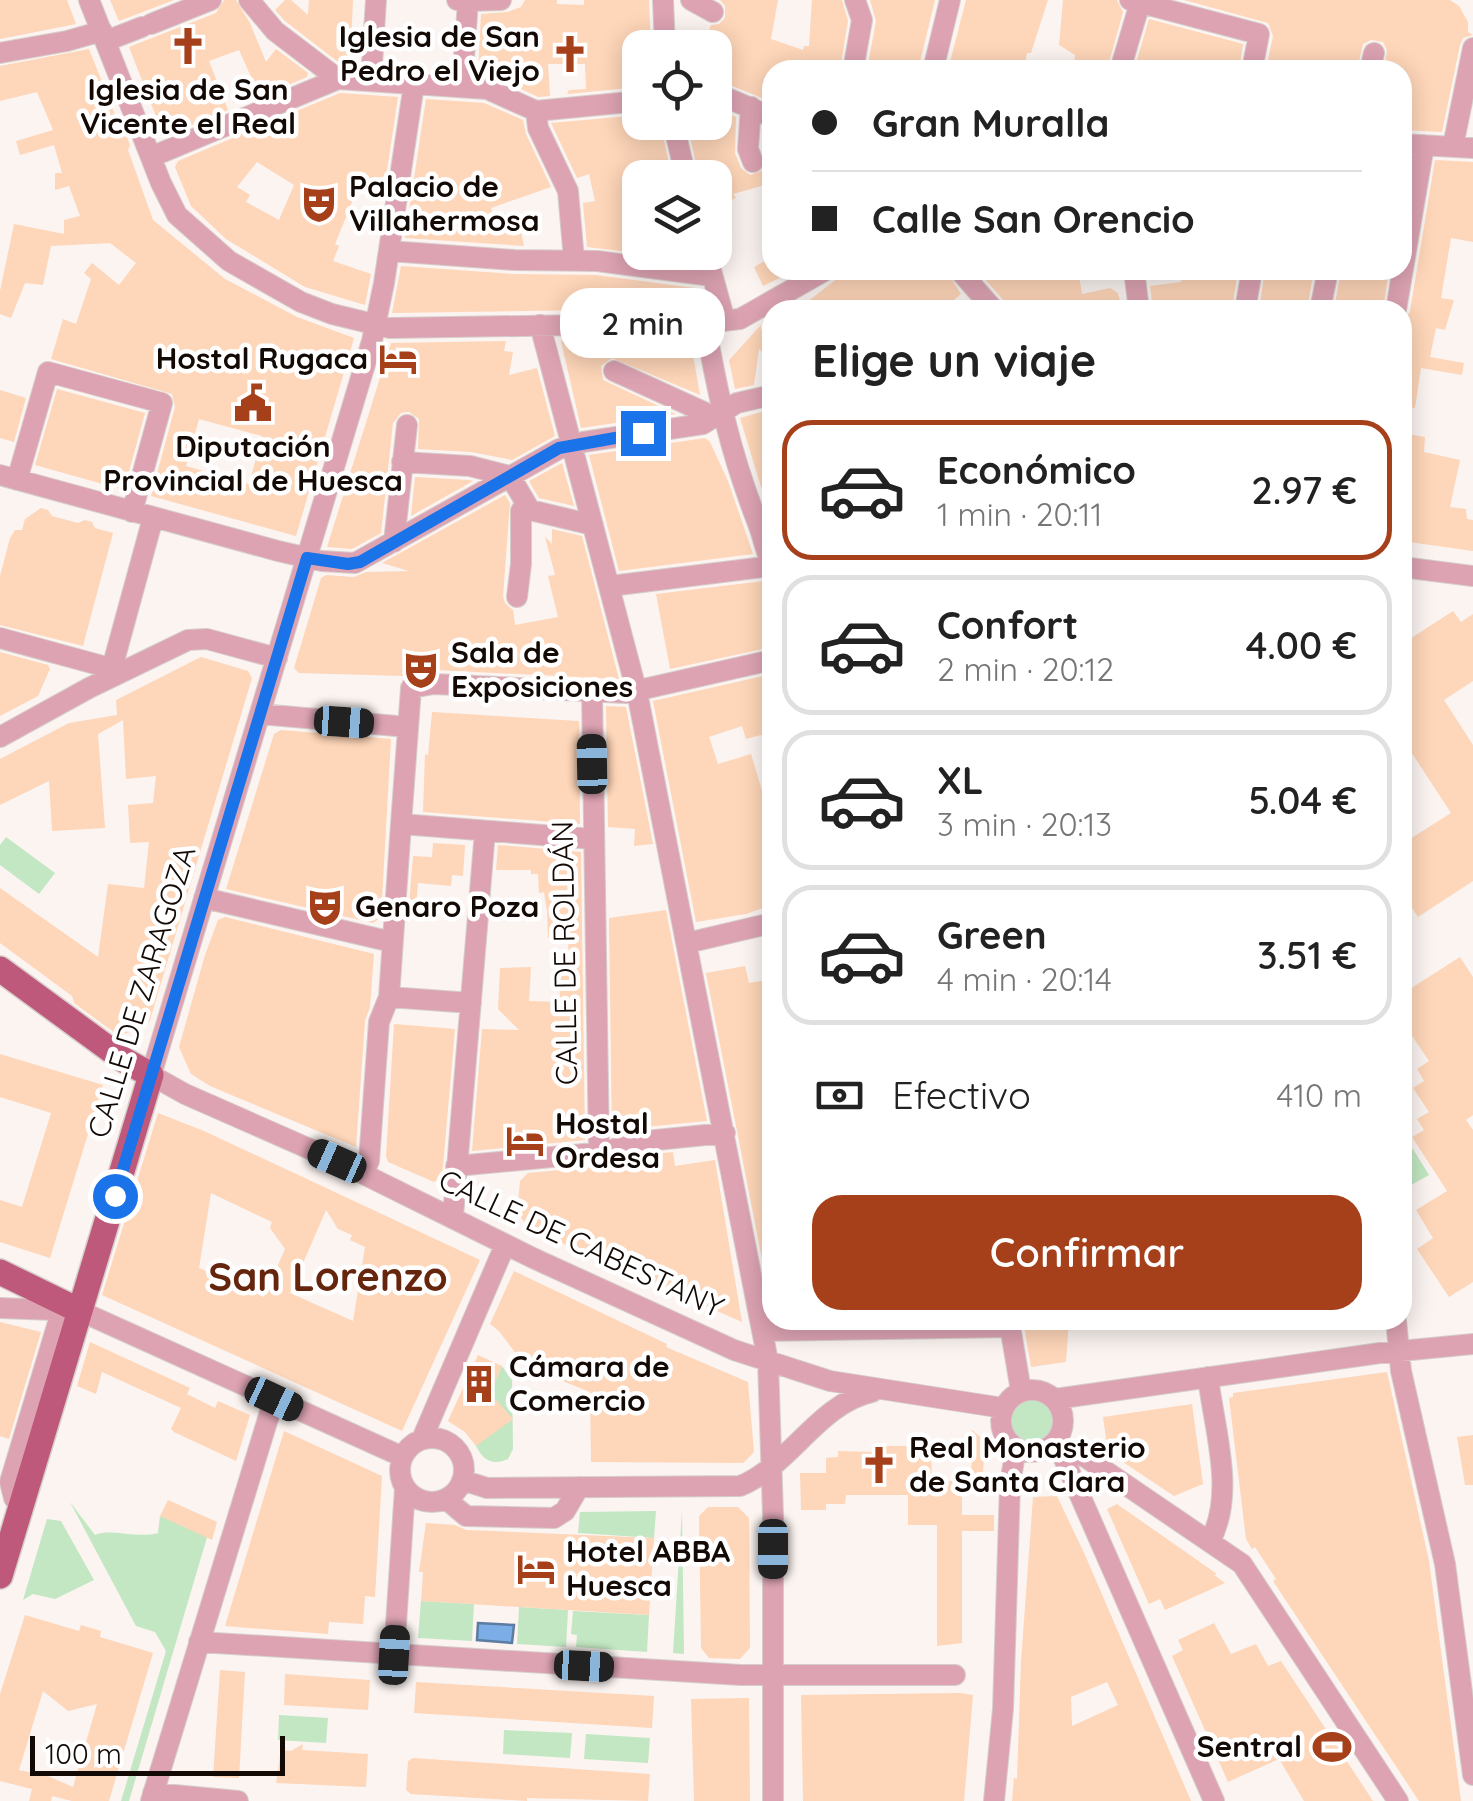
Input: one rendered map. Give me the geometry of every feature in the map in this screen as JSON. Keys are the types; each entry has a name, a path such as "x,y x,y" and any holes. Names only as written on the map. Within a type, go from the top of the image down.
{"main road":[{"path":"0,969 124,1060 151,1075"},
{"name":"CALLE DE ZARAGOZA","path":"0,1576 69,1311 151,1075"},
{"path":"0,1272 69,1311"}],"street":[{"path":"90,0 177,215 229,261 301,302 390,328 715,322 740,319 762,306"},
{"path":"0,53 147,26 211,0"},
{"path":"353,80 376,0"},
{"path":"457,0 502,0"},
{"path":"663,0 664,30"},
{"path":"691,0 713,12"},
{"path":"935,60 950,0"},
{"path":"468,1 468,88"},
{"path":"1122,60 1135,1 1259,34 1254,60"},
{"path":"260,4 275,31 353,80"},
{"path":"854,60 858,10"},
{"path":"1413,144 1463,147 1473,48"},
{"path":"151,156 353,80 487,89 536,111 622,103"},
{"name":"CALLE DE ZARAGOZA","path":"151,1075 376,325 414,84"},
{"path":"732,100 762,112"},
{"path":"751,107 748,149 753,162"},
{"path":"536,111 538,128 568,191 574,260"},
{"path":"389,251 574,260 712,276"},
{"path":"710,270 718,415 760,528 762,545"},
{"path":"773,300 808,280"},
{"path":"968,280 985,300"},
{"path":"540,325 637,690 768,1362 780,1444 771,1465 774,1801"},
{"path":"614,371 718,415"},
{"path":"132,512 162,403 48,372 8,478 132,512 154,518 307,558 355,563 571,445 703,424 738,403 762,397"},
{"path":"394,542 407,424"},
{"path":"402,462 470,466 510,476 530,510 593,525"},
{"path":"517,597 521,511 526,504"},
{"path":"118,670 154,518"},
{"path":"610,586 762,567"},
{"path":"1412,568 1473,576"},
{"path":"0,638 118,670"},
{"path":"0,736 78,696 118,670 180,644 198,639 276,658"},
{"path":"363,1174 369,1161 378,1022 389,997 411,688 434,684 592,692 637,690 762,662"},
{"name":"CALLE DE ROLDÁN","path":"592,692 599,1152"},
{"path":"260,714 408,727"},
{"path":"401,824 594,839"},
{"path":"453,1216 485,831"},
{"path":"204,898 392,942"},
{"path":"687,943 762,925"},
{"path":"389,997 471,1003"},
{"name":"CALLE DE CABESTANY","path":"151,1075 734,1350 830,1381 1003,1408"},
{"path":"456,1166 725,1134"},
{"path":"422,1440 505,1244"},
{"path":"0,1308 69,1311 403,1457"},
{"path":"734,1350 762,1332 824,1330"},
{"path":"1011,1330 1021,1391"},
{"path":"1397,1330 1445,1564 1473,1776"},
{"path":"1056,1399 1399,1350 1473,1344"},
{"path":"1208,1377 1223,1490 1220,1517 1210,1541"},
{"path":"780,1444 854,1397 881,1390"},
{"path":"1214,1801 1058,1445 1064,1425 1061,1407 1056,1399 1039,1390 1021,1391 1003,1408 1001,1426 1016,1448 1038,1452 1058,1445 1084,1456 1242,1564 1398,1801"},
{"path":"238,1801 152,1797 274,1399"},
{"path":"440,1439 455,1448 463,1462 462,1480 446,1498 428,1502 412,1494 400,1476 403,1457 410,1446 422,1440 440,1439"},
{"path":"994,1801 1004,1690 1010,1484 1016,1448"},
{"path":"740,1486 771,1465"},
{"path":"462,1480 487,1488 740,1486 758,1491 773,1504"},
{"path":"446,1498 466,1516 554,1518 565,1512 578,1486"},
{"path":"394,1655 406,1488"},
{"path":"200,1642 774,1675 955,1675"}],"green space":[{"path":"6,837 55,873 39,894 0,865 0,845"},
{"path":"1412,1148 1429,1175 1412,1185"},
{"path":"502,1366 512,1380 513,1449 508,1459 493,1462 476,1446 485,1403"},
{"path":"1033,1398 1049,1404 1055,1420 1049,1436 1033,1442 1017,1436 1011,1420 1017,1404"},
{"path":"70,1502 95,1535 158,1533 160,1516 208,1534 129,1801 121,1801 166,1651 155,1632 136,1626"},
{"path":"656,1511 654,1538 578,1533 580,1512"},
{"path":"682,1511 684,1654 673,1653"},
{"path":"47,1519 61,1521 94,1580 55,1599 33,1594 23,1600"},
{"path":"421,1601 474,1604 472,1641 418,1638"},
{"path":"519,1607 568,1610 566,1647 517,1644"},
{"path":"573,1611 649,1615 647,1652 576,1647 577,1635 571,1634"},
{"path":"279,1715 328,1718 326,1743 278,1740"},
{"path":"504,1730 572,1733 570,1758 503,1754"},
{"path":"586,1734 650,1738 648,1763 584,1759"}],"water":[{"path":"478,1623 514,1625 512,1643 477,1640"}],"building":[{"path":"0,0 67,0 76,24 0,39"},
{"path":"110,0 174,0 119,21"},
{"path":"224,0 236,0 266,62 276,49 308,73 307,77 260,97 239,50 209,61 228,110 164,137 129,47 216,13"},
{"path":"285,0 291,0 308,15 309,0 353,0 350,65 342,65 285,21 275,10"},
{"name":"Iglesia de San Pedro el Viejo","path":"525,0 584,5 584,0 649,0 650,30 622,30 622,89 567,94 569,90 586,89 585,64 548,64 550,96 538,97 493,76 478,75 481,14 521,7"},
{"path":"720,0 778,0 771,39 803,50 809,46 812,0 842,0 848,21 842,60 762,60 762,98 732,86 732,30 709,30 725,18 725,6"},
{"path":"870,0 935,0 920,60 869,60 876,21"},
{"path":"966,0 1048,0 1026,60 951,60"},
{"path":"1063,0 1117,0 1123,12 1110,60 1074,60 1075,55 1059,45"},
{"path":"1184,0 1450,0 1459,6 1468,22 1468,32 1473,35 1463,38 1460,45 1442,132 1412,130 1412,60 1386,60 1383,42 1371,40 1363,44 1359,60 1268,60 1273,36 1268,23"},
{"path":"1149,19 1243,44 1241,60 1137,60"},
{"path":"89,49 130,145 128,150 153,220 225,279 297,317 354,338 296,536 151,496 175,407 172,394 51,359 63,319 76,324 91,279 84,273 92,263 119,285 136,263 110,243 51,246 43,285 25,283 11,318 0,314 0,291 14,224 64,234 64,220 80,216 69,186 55,190 55,173 62,173 54,145 20,155 16,141 53,130 37,92 0,101 0,66","holes":["199,419 262,436 249,484 186,466"]},
{"path":"340,93 398,97 384,190 360,183 335,244 339,246 333,261 371,274 365,305 305,287 226,239 191,206 175,167 178,161","holes":["257,162 294,185 279,220 246,202 250,195 237,187"]},
{"path":"426,99 484,103 523,120 551,187 491,208 493,215 517,212 524,246 405,238"},
{"path":"732,115 736,117 735,153 741,168 750,175 762,171 762,186 733,194 736,198 732,200 732,160 695,160 691,140 732,140"},
{"path":"622,117 622,140 664,140 668,160 622,160 622,251 587,247 583,203 595,201 589,174 577,178 551,123"},
{"path":"1435,160 1473,162 1473,242 1451,238 1441,298 1454,300 1445,330 1436,328 1430,357 1464,363 1462,375 1421,368 1415,408 1412,300"},
{"path":"762,263 762,280 775,280 763,286 754,267"},
{"path":"401,266 596,275 702,289 707,308 392,313"},
{"path":"835,280 952,280 961,294 954,300 810,300"},
{"path":"986,280 1080,280 1082,294 1110,288 1118,293 1120,300 1003,300"},
{"path":"1236,280 1234,300 1152,300 1150,286"},
{"path":"1264,280 1312,280 1309,300 1260,300"},
{"path":"1339,280 1388,280 1384,300 1336,300"},
{"path":"761,325 762,352 759,349 754,385 735,389 729,360"},
{"path":"690,338 700,395 612,358 601,366 603,380 676,414 581,428 561,341"},
{"path":"506,341 504,351 513,352 509,375 537,368 555,436 512,460 471,452 418,449 419,419 409,412 401,413 393,423 381,533 352,549 327,547 391,343"},
{"path":"57,389 145,413 124,490 35,465"},
{"path":"0,390 26,398 14,442 0,438"},
{"path":"762,412 762,490 740,418"},
{"path":"1412,435 1425,437 1424,452 1460,460 1450,507 1466,509 1467,519 1473,520 1473,551 1412,542"},
{"path":"705,438 728,481 753,554 619,571 589,455"},
{"path":"562,463 574,506 539,498 529,481"},
{"path":"415,477 468,480 473,481 411,516"},
{"path":"505,495 510,503 503,596 513,610 515,625 558,617 548,576 555,575 545,537 552,544 552,529 582,536 619,679 435,670 404,676 299,673 294,668 321,578 409,571 382,563"},
{"path":"41,508 52,516 78,523 85,520 95,528 113,533 83,646 0,625 0,576 10,538 15,530 22,530 25,519"},
{"path":"762,581 762,649 670,669 656,594"},
{"path":"1453,611 1461,622 1473,614 1473,681 1444,700 1473,745 1473,881 1418,917 1412,908 1412,838 1451,813 1412,753 1412,638"},
{"path":"0,652 48,665 50,669 38,696 0,716"},
{"path":"201,657 248,671 252,678 150,1020 146,1026 119,1036 0,943 0,888 98,957 108,884 144,888 149,842 130,843 128,805 153,803 156,776 126,779 123,720 98,734 105,828 52,831 49,781 0,805 0,759 69,723 117,715 116,700"},
{"path":"762,676 762,735 746,739 742,726 709,737 718,764 751,754 762,791 762,908 696,922 653,701"},
{"path":"606,706 626,707 653,844 634,846 635,829 608,827"},
{"path":"432,712 579,721 580,824 423,812 425,754 428,755"},
{"path":"281,730 391,739 381,917 373,923 226,889 274,734"},
{"path":"433,843 465,845 463,876 452,875 451,886 418,883 415,919 408,918 413,856 432,857"},
{"path":"498,845 581,852 585,1140 472,1151 482,1029 519,1030 498,1009 500,968 531,967 529,1001 560,1002 559,967 569,966 568,938 548,938 547,911 544,892 539,893 538,874 531,874 531,870 496,870"},
{"path":"666,910 707,1121 634,1128 612,1135 609,918"},
{"path":"225,917 374,954 356,1147 210,1086 191,1074 179,1047 205,955 218,920"},
{"path":"1460,957 1473,977 1473,1115 1466,1120 1473,1130 1473,1282 1449,1297 1417,1249 1433,1238 1416,1210 1447,1191 1412,1137 1424,1130 1417,1119 1429,1112 1413,1088 1424,1081 1417,1069 1429,1061 1412,1036 1412,988"},
{"path":"745,966 749,983 762,981 762,1259 706,973"},
{"path":"394,1024 455,1029 442,1177 434,1182 388,1162 386,1156"},
{"path":"0,1054 103,1085 50,1258 0,1242 0,1200 22,1207 51,1113 0,1097"},
{"path":"158,1113 480,1260 402,1431 102,1295","holes":["211,1193 272,1222 270,1228 285,1249 264,1297 199,1268","326,1210 338,1229 365,1247 353,1321 290,1293"]},
{"path":"673,1152 675,1166 715,1160 742,1322 530,1229 517,1213 520,1181 528,1173 606,1166 639,1156"},
{"path":"514,1271 667,1344 666,1347 748,1382 754,1452 743,1463 591,1462 590,1392 525,1366 490,1324"},
{"path":"0,1322 41,1332 9,1439 0,1436"},
{"path":"1025,1330 1068,1330 1066,1362 1031,1367"},
{"path":"90,1342 190,1388 187,1394 215,1408 218,1401 250,1415 236,1461 174,1432 171,1429 181,1408 102,1372 96,1394 77,1386"},
{"name":"Cámara de Comercio","path":"478,1355 502,1366 490,1393 513,1419 476,1446 465,1432 448,1421"},
{"path":"1387,1372 1429,1561 1461,1801 1419,1801 1273,1581 1276,1579 1255,1547 1252,1549 1246,1539 1229,1398 1233,1393"},
{"path":"1192,1404 1203,1484 1174,1496 1108,1452 1103,1417"},
{"path":"972,1430 985,1441 982,1489 971,1488"},
{"path":"284,1431 382,1476 375,1597 365,1596 363,1624 329,1622 328,1634 225,1626"},
{"path":"1473,1435 1473,1485 1465,1485 1457,1437"},
{"path":"875,1446 927,1446 932,1481 962,1481 962,1515 994,1515 994,1531 962,1531 962,1643 937,1646 937,1525 908,1525 908,1495 846,1495 845,1504 826,1504 826,1510 801,1510 800,1473 826,1473 826,1458 838,1457 838,1451 875,1452"},
{"path":"1057,1496 1191,1801 1012,1801 1014,1778 1017,1779 1033,1497","holes":["1107,1682 1118,1705 1072,1726 1071,1697"]},
{"path":"168,1500 217,1522 212,1540 160,1516"},
{"path":"1117,1504 1225,1583 1165,1610 1160,1599 1149,1604 1107,1509"},
{"path":"708,1507 738,1507 749,1518 750,1648 740,1659 709,1658 701,1648 699,1516"},
{"name":"Hotel ABBA Huesca","path":"426,1523 455,1525 466,1530 654,1538 649,1615 421,1601 423,1572 419,1572"},
{"path":"25,1615 79,1631 81,1625 101,1631 100,1637 153,1653 109,1801 72,1801 52,1796 51,1801 29,1801 32,1789 0,1781 0,1694","holes":["43,1691 68,1711 97,1704 73,1787 19,1770"]},
{"path":"1214,1623 1231,1654 1256,1644 1268,1666 1281,1661 1373,1801 1304,1801 1279,1759 1228,1782 1172,1656 1183,1650 1178,1640"},
{"path":"220,1670 245,1672 239,1778 213,1777"},
{"path":"285,1674 370,1680 368,1710 284,1705"},
{"path":"416,1682 654,1696 652,1728 414,1713"},
{"path":"801,1695 973,1695 964,1801 803,1801"},
{"path":"749,1698 750,1801 694,1801 691,1699"},
{"path":"303,1744 302,1750 368,1754 366,1787 276,1783 281,1750 291,1751"},
{"path":"413,1758 650,1774 648,1801 527,1801 411,1794 406,1790 408,1761"}],"place":[{"name":"Iglesia de San Vicente el Real","path":"188,46"},
{"name":"Iglesia de San Pedro el Viejo","path":"570,54"},
{"name":"Palacio de Villahermosa","path":"319,204"},
{"name":"Hostal Rugaca","path":"398,359"},
{"name":"Diputación Provincial de Huesca","path":"253,403"},
{"name":"Sala de Exposiciones","path":"421,670"},
{"name":"Genaro Poza","path":"325,907"},
{"name":"Hostal Ordesa","path":"525,1141"},
{"name":"Cámara de Comercio","path":"479,1384"},
{"name":"Real Monasterio de Santa Clara","path":"879,1465"},
{"name":"Hotel ABBA Huesca","path":"536,1569"},
{"name":"Sentral","path":"1332,1747"}],"district":[{"name":"San Lorenzo","path":"328,1277"}],"route":[{"path":"115,1196 307,558 360,562 559,448 643,433"}]}
